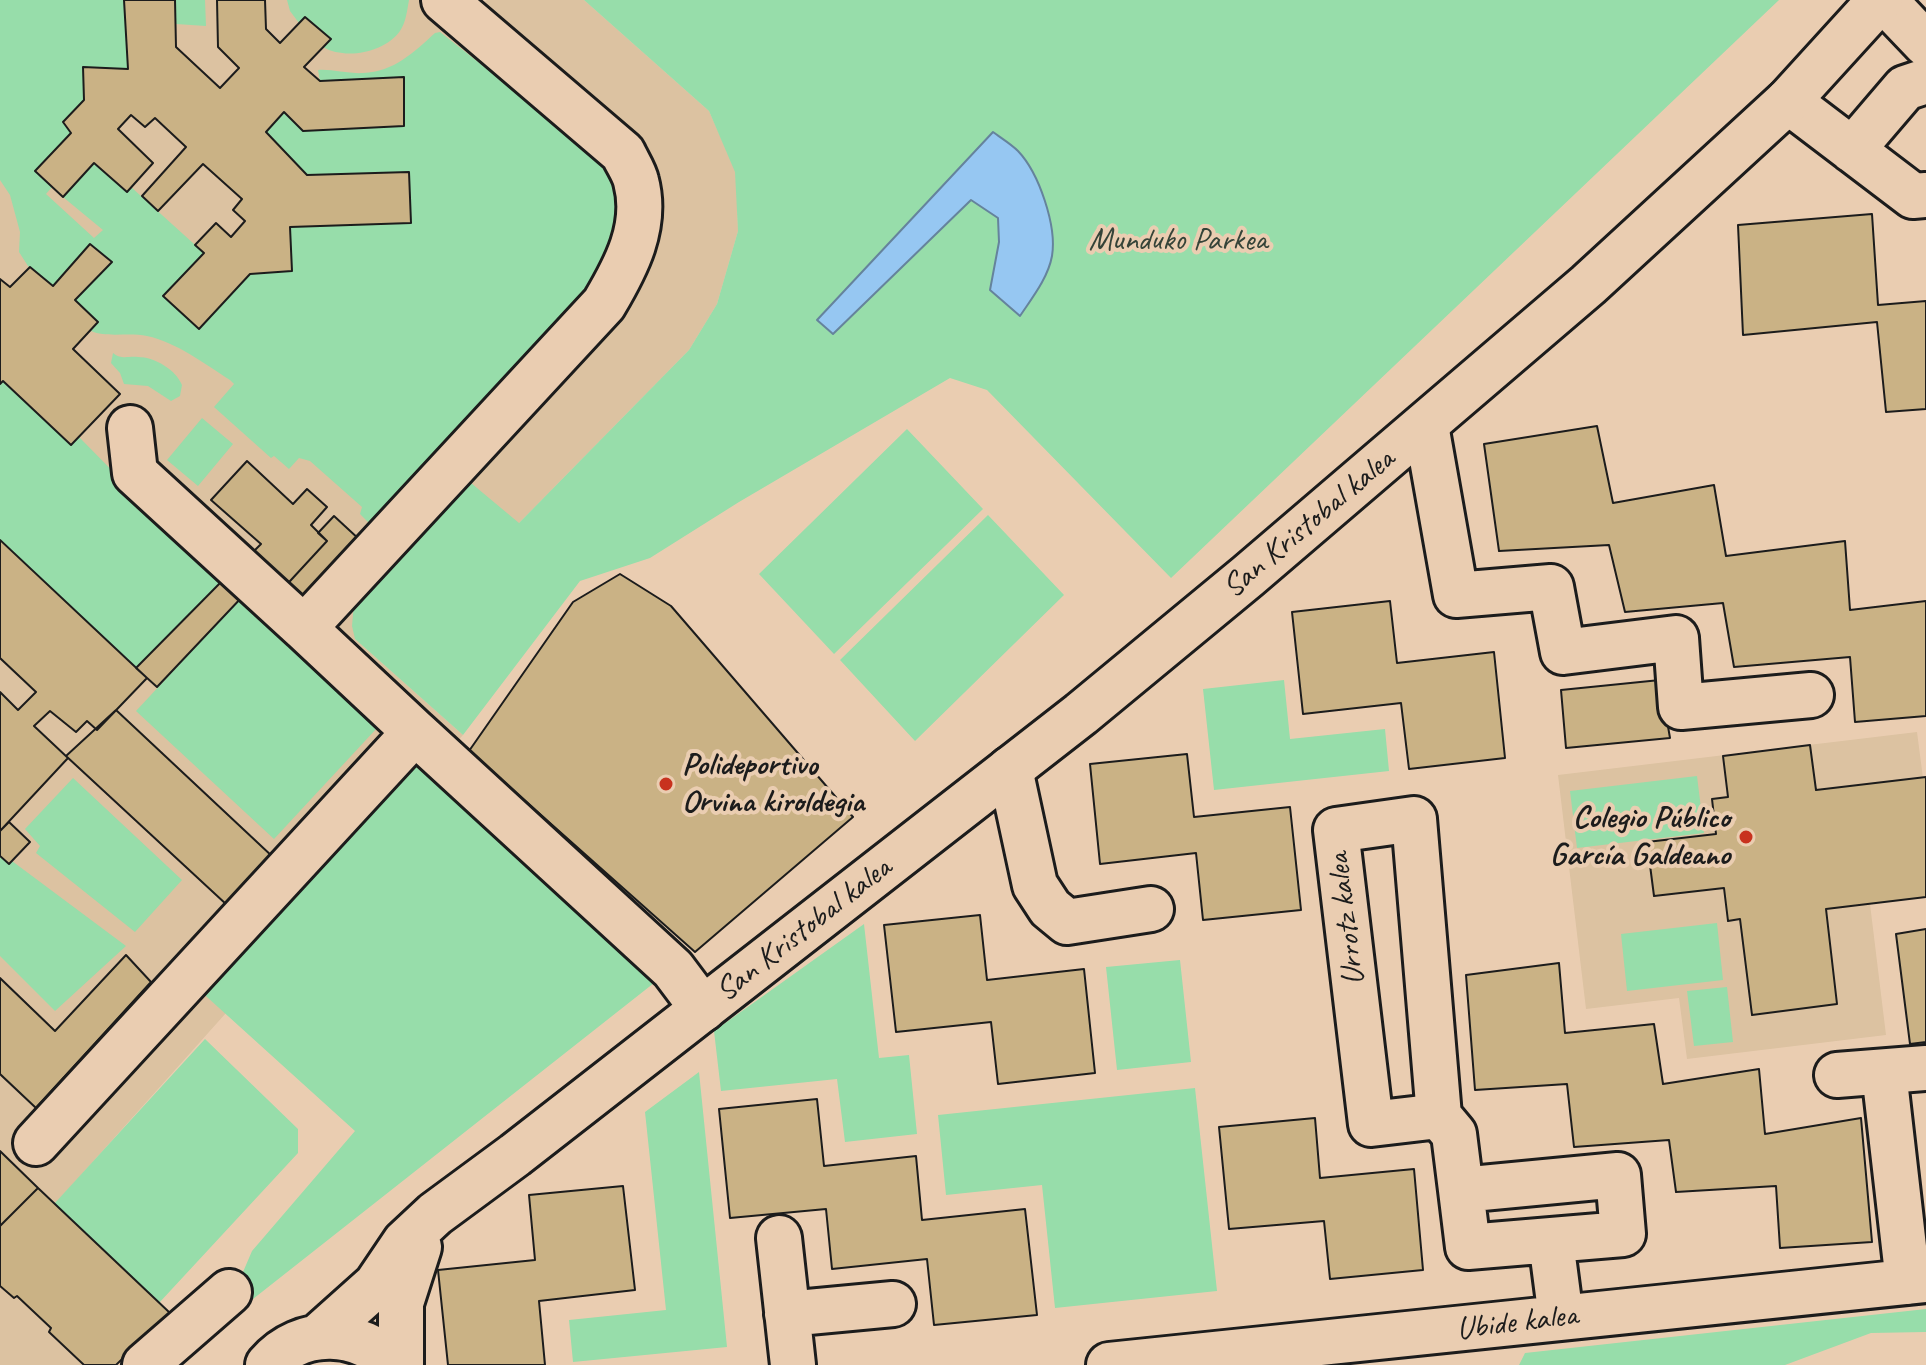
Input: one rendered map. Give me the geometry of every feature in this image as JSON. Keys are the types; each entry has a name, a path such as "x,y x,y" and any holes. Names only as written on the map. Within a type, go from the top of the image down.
{"street":[{"path":"304,628 604,304 627,266 636,240 636,181 623,153 444,0"},
{"path":"1882,0 1926,44"},
{"name":"San Kristobal kalea","path":"319,1336 376,1285 405,1242 435,1214 1010,769 1248,576 1426,425 1588,285 1788,101 1882,0"},
{"path":"1852,150 1905,88 1926,81"},
{"path":"1788,101 1913,196 1926,195"},
{"path":"1426,425 1456,595 1551,587 1563,652 1676,638 1681,707 1811,695"},
{"name":"San Kristobal kalea","path":"130,428 135,473 673,969 703,1009"},
{"path":"36,1143 415,732"},
{"path":"1010,769 1035,885 1050,908 1067,922 1151,909"},
{"name":"Urrotz kalea","path":"1439,1116 1371,1124 1336,830 1414,819 1439,1116 1454,1134 1468,1247 1623,1234 1618,1175 1461,1190"},
{"path":"1837,1075 1905,1070 1917,1281"},
{"path":"401,1365 401,1303 425,1226"},
{"path":"779,1238 793,1365"},
{"path":"1551,1241 1561,1318"},
{"name":"Ubide kalea","path":"1109,1365 1450,1348 1561,1318 1917,1281"},
{"path":"145,1365 229,1292"},
{"path":"787,1314 893,1304"},
{"path":"268,1365 296,1343 319,1336 343,1337 365,1343 385,1355 394,1365"}],"shaded area":[{"path":"0,0 474,0 480,5 487,0 584,0 709,111 736,172 738,231 717,304 689,350 519,523 355,639 463,735 433,769 198,988 226,1013 55,1204 170,1313 116,1365 0,1365"},
{"name":"Colegio Público García Galdeano","path":"1917,732 1923,778 1870,904 1886,1035 1687,1059 1679,998 1586,1009 1558,775"}],"green space":[{"path":"0,0 124,0 128,69 83,68 84,100 63,122 71,133 35,171 52,187 46,194 94,238 103,230 63,197 94,163 127,192 131,187 204,253 163,296 199,329 250,274 292,271 290,227 411,222 409,172 307,175 266,132 284,112 303,131 404,126 403,77 320,81 318,70 357,73 384,69 403,60 440,32 608,164 623,199 608,270 373,527 360,514 362,507 310,461 299,458 289,469 274,456 271,458 214,407 234,384 230,380 190,354 158,339 91,331 97,322 75,300 111,261 90,244 53,286 28,266 19,252 20,232 10,195 0,180"},
{"path":"175,0 205,0 206,26 176,24"},
{"path":"287,0 409,0 404,24 393,39 364,52 342,53 323,47 330,39 306,17 299,23 290,11"},
{"name":"Munduko Parkea","path":"584,0 1779,0 1171,578 987,390 950,378 650,558 580,581 463,735 355,639 352,626 354,603 465,478 519,523 689,350 717,304 738,231 735,172 709,111"},
{"path":"113,353 122,357 151,359 164,365 182,385 180,396 171,401 148,386 124,384 111,363"},
{"path":"3,381 71,445 79,437 221,581 136,668 0,540 0,384"},
{"path":"202,418 233,444 198,486 167,460"},
{"path":"907,429 983,509 834,654 759,574"},
{"path":"988,515 1064,595 915,741 840,660"},
{"path":"243,596 377,728 274,839 136,711"},
{"path":"1284,680 1290,739 1385,729 1389,771 1214,790 1203,689"},
{"path":"413,750 654,983 253,1299 243,1272 252,1251 355,1131 197,988"},
{"path":"1697,776 1704,833 1577,848 1570,791"},
{"path":"73,778 182,880 135,932 36,853 40,846 25,829"},
{"path":"0,856 9,864 12,861 126,946 55,1011 0,956"},
{"path":"1717,923 1723,980 1627,991 1621,934"},
{"path":"864,924 879,1058 909,1055 917,1134 845,1142 837,1079 721,1091 714,1031"},
{"path":"1180,960 1191,1062 1117,1070 1106,967"},
{"path":"1727,987 1733,1042 1694,1046 1687,991"},
{"path":"205,1039 298,1129 298,1153 159,1303 54,1204"},
{"path":"699,1072 727,1347 573,1362 569,1320 666,1310 645,1112"},
{"path":"1195,1088 1217,1291 1055,1308 1042,1185 946,1195 938,1115"},
{"path":"1926,1309 1926,1332 1871,1333 1785,1365 1519,1365 1525,1353"}],"water":[{"path":"993,132 1018,151 1033,172 1045,200 1052,230 1050,264 1039,288 1020,316 990,290 999,242 998,218 971,200 833,334 817,320"}],"building":[{"path":"124,0 175,0 176,47 220,88 239,68 218,47 217,0 265,0 266,29 280,43 305,17 331,39 304,67 320,81 404,77 404,126 303,131 284,112 266,132 307,175 409,172 411,223 290,227 292,271 250,274 199,329 163,296 204,253 195,245 216,223 231,237 245,221 233,210 242,199 203,164 158,211 142,196 186,147 155,118 145,127 131,115 118,129 153,163 127,192 94,163 63,197 35,171 71,133 63,122 84,100 83,67 128,69"},
{"path":"1872,214 1878,305 1926,301 1926,409 1886,412 1877,322 1743,335 1738,225"},
{"path":"90,244 112,262 75,300 98,322 73,349 120,394 71,445 3,381 0,384 0,279 10,287 30,267 53,286"},
{"path":"1597,426 1613,503 1714,485 1726,556 1845,541 1850,610 1926,601 1926,716 1855,722 1850,657 1734,667 1723,603 1625,612 1609,545 1499,551 1484,444"},
{"path":"247,461 293,504 307,489 327,507 311,525 327,541 279,593 242,563 261,544 211,500"},
{"path":"334,516 361,541 296,610 279,593 327,541 318,533"},
{"path":"0,540 147,678 97,730 87,721 76,732 50,711 34,726 68,758 0,831 0,692 18,710 36,692 0,658"},
{"name":"Polideportivo Orvina kiroldegia","path":"620,574 671,606 853,817 695,952 469,751 573,602"},
{"path":"225,578 243,596 157,687 136,668"},
{"path":"1390,601 1397,663 1494,652 1505,758 1409,769 1401,703 1303,714 1292,612"},
{"path":"1660,680 1670,738 1566,748 1561,690"},
{"path":"116,710 274,858 227,905 66,756"},
{"path":"1810,745 1816,790 1926,777 1926,897 1826,909 1837,1004 1752,1015 1740,919 1728,921 1724,888 1654,896 1647,842 1716,834 1712,799 1728,797 1723,756"},
{"path":"1187,754 1194,817 1290,807 1301,910 1203,920 1196,853 1100,864 1090,764"},
{"path":"9,822 30,842 9,864 0,856 0,831"},
{"path":"980,915 987,980 1084,969 1095,1073 998,1084 991,1022 896,1032 884,925"},
{"path":"1926,929 1926,1042 1910,1044 1896,934"},
{"path":"126,955 151,982 36,1108 0,1074 0,978 55,1031"},
{"path":"1559,963 1565,1033 1654,1024 1663,1084 1759,1069 1765,1134 1861,1118 1872,1242 1780,1248 1776,1186 1676,1192 1669,1140 1574,1147 1567,1084 1475,1090 1466,975"},
{"path":"817,1099 824,1166 916,1156 922,1220 1025,1209 1037,1315 934,1325 927,1259 832,1269 826,1209 730,1218 719,1109"},
{"path":"1315,1118 1320,1178 1414,1169 1423,1270 1330,1279 1324,1221 1229,1229 1219,1127"},
{"path":"0,1151 38,1188 0,1226"},
{"path":"623,1186 635,1290 539,1301 545,1365 448,1365 438,1270 535,1260 529,1195"},
{"path":"38,1188 170,1313 116,1365 84,1365 17,1296 14,1298 0,1286 0,1226"}],"place":[{"name":"Polideportivo Orvina kiroldegia","path":"666,784"},
{"name":"Colegio Público García Galdeano","path":"1746,837"}]}
